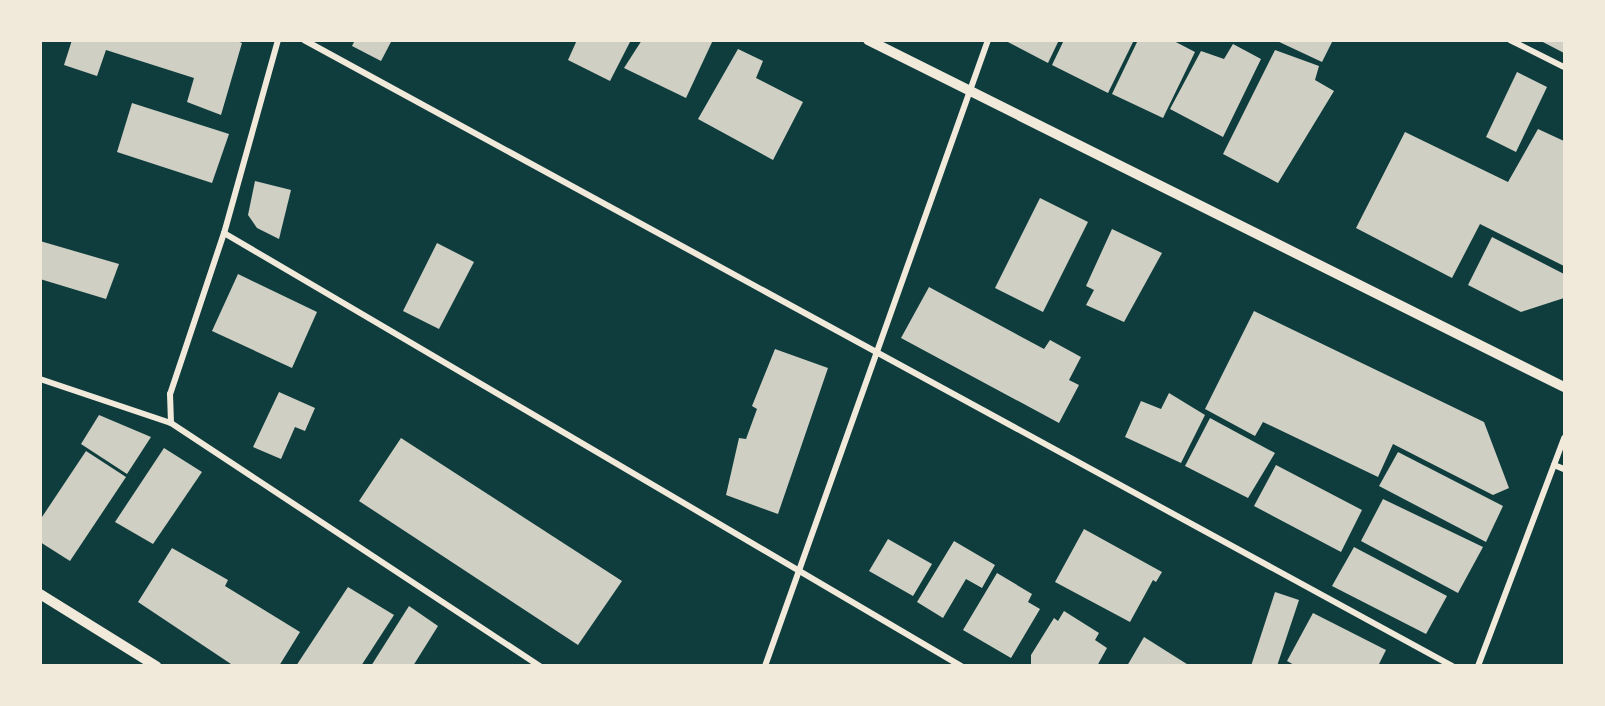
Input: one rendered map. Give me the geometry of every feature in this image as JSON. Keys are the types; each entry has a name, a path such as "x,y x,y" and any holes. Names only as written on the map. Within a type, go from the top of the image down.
{"street":[{"path":"171,423 170,394 224,232 278,40"},
{"path":"304,40 1452,666"},
{"path":"868,40 1564,387"},
{"path":"765,666 988,40"},
{"path":"1510,40 1564,67"},
{"path":"224,232 961,666"},
{"path":"40,378 171,423 540,666"},
{"path":"1478,666 1564,438"},
{"path":"1554,465 1564,469"},
{"path":"40,594 156,666"}],"building":[{"path":"72,40 234,40 242,43 221,115 187,102 194,78 106,50 97,76 64,65"},
{"path":"355,40 392,40 381,61 352,46"},
{"path":"577,40 631,40 610,81 568,60"},
{"path":"642,40 713,40 686,98 624,68"},
{"path":"1004,40 1059,40 1048,63"},
{"path":"1064,40 1134,40 1108,93 1052,65"},
{"path":"1138,40 1172,40 1195,52 1163,118 1112,94"},
{"path":"1275,40 1333,40 1322,62"},
{"path":"1539,40 1564,40 1564,53"},
{"path":"1233,44 1261,59 1223,137 1170,109 1201,51 1224,59"},
{"path":"738,49 763,61 756,78 803,102 773,160 698,119"},
{"path":"1275,50 1319,66 1315,80 1334,91 1278,183 1223,154"},
{"path":"1517,72 1547,87 1516,152 1486,137"},
{"path":"132,103 229,134 212,183 117,152"},
{"path":"1538,129 1564,141 1564,266 1480,224 1452,278 1356,228 1405,132 1508,182"},
{"path":"255,181 291,190 279,239 257,228 248,215"},
{"path":"1040,198 1088,222 1043,312 995,288"},
{"path":"1112,229 1162,253 1124,322 1086,305 1094,290 1086,286"},
{"path":"1492,237 1564,274 1564,298 1521,312 1468,285"},
{"path":"40,241 119,264 106,299 40,279"},
{"path":"437,243 474,262 439,329 403,311"},
{"path":"238,274 317,312 292,368 212,331"},
{"path":"929,287 1044,349 1050,340 1081,357 1069,380 1079,385 1059,423 901,338"},
{"path":"1254,311 1484,422 1509,488 1493,495 1393,444 1378,477 1263,422 1255,436 1205,409"},
{"path":"775,349 828,368 778,514 726,495 739,438 746,439 757,409 752,406"},
{"path":"279,392 315,408 305,431 295,427 281,459 253,447"},
{"path":"1169,393 1205,415 1181,463 1125,437 1141,401 1161,409"},
{"path":"99,415 151,437 127,474 81,444"},
{"path":"1210,418 1275,453 1248,498 1185,466"},
{"path":"401,438 622,581 578,645 359,501"},
{"path":"164,448 202,472 153,544 115,522"},
{"path":"86,451 126,477 70,561 40,542 40,520"},
{"path":"1398,452 1503,506 1486,542 1379,486"},
{"path":"1276,465 1362,510 1341,552 1254,506"},
{"path":"1383,499 1483,547 1458,593 1361,541"},
{"path":"1084,529 1162,572 1156,582 1153,580 1130,622 1055,582"},
{"path":"888,539 932,564 913,596 869,571"},
{"path":"954,541 995,565 982,588 966,579 943,618 917,602"},
{"path":"1354,547 1447,596 1426,634 1332,586"},
{"path":"172,548 228,580 225,586 300,632 279,666 234,666 138,602"},
{"path":"997,573 1032,594 1028,602 1040,609 1011,658 963,630"},
{"path":"348,587 394,615 361,666 296,666"},
{"path":"1275,592 1299,600 1277,666 1251,666"},
{"path":"409,606 438,626 413,666 371,666"},
{"path":"1064,611 1099,633 1095,640 1107,648 1097,666 1031,666 1031,655 1054,618 1058,621"},
{"path":"1313,613 1386,650 1378,666 1296,666 1287,661"},
{"path":"1144,637 1190,666 1127,666"}]}
